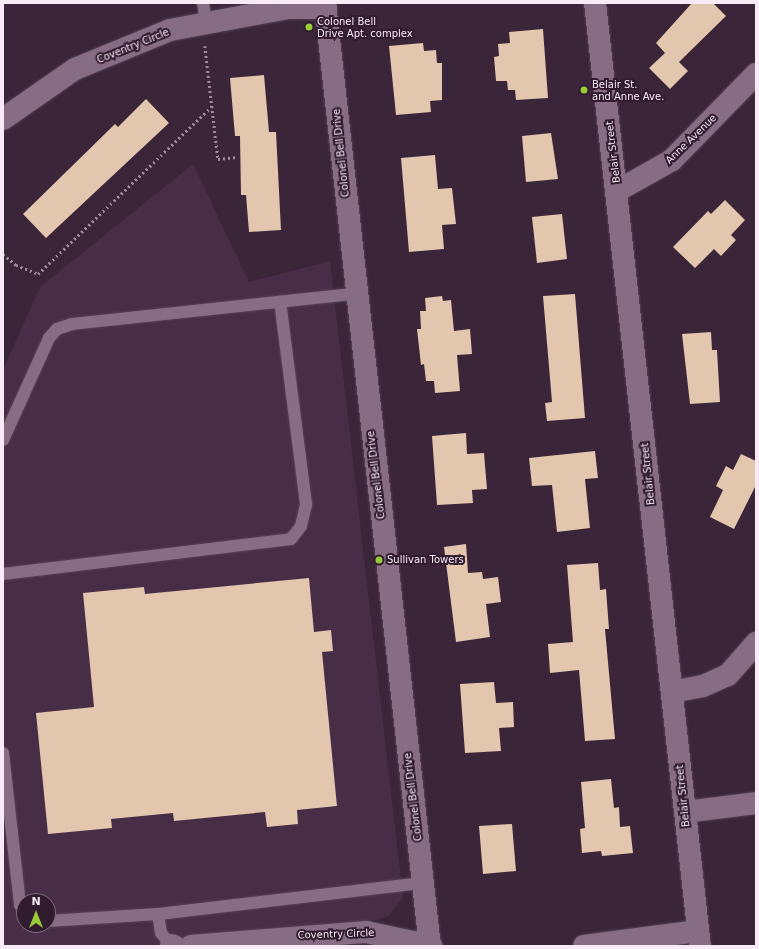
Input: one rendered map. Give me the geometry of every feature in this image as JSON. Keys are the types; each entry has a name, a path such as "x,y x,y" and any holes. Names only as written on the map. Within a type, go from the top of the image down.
{"street":[{"name":"Belair Street","path":"595,3 699,938"},
{"name":"Coventry Circle","path":"3,119 75,69 204,17 326,5"},
{"name":"Colonel Bell Drive","path":"326,5 355,294 431,946"},
{"name":"Anne Avenue","path":"617,191 672,160 756,74"},
{"path":"672,692 703,686 728,675 756,643"},
{"path":"685,812 756,803"},
{"name":"Coventry Circle","path":"179,946 366,932 431,946"},
{"path":"584,946 699,938"}],"lane":[{"path":"3,440 49,338 57,329 72,324 355,294"},
{"path":"3,574 291,539 301,526 306,504 280,302"},
{"path":"3,753 19,893"},
{"path":"56,920 158,914 423,883"},
{"path":"158,914 161,933 179,946"}],"path":[{"path":"204,17 218,159 237,157"},
{"path":"3,254 16,265 38,274 212,106"}],"shaded area":[{"path":"193,164 249,282 330,261 403,897 389,916 376,920 179,943 179,946 3,946 3,370 40,287"}],"building":[{"path":"692,3 713,3 726,16 679,62 688,71 670,89 649,68 665,53 656,43"},
{"path":"543,29 548,98 516,100 515,90 508,90 507,81 496,81 494,57 499,56 498,44 510,43 509,32"},
{"path":"423,43 424,51 436,50 437,63 442,63 442,100 430,101 431,112 396,115 389,46"},
{"path":"264,75 269,132 276,132 281,230 249,232 246,195 241,195 240,136 235,136 230,78"},
{"path":"146,99 169,123 46,238 23,214 115,124 118,127"},
{"path":"551,133 558,179 526,182 522,136"},
{"path":"435,155 438,189 452,188 456,224 442,225 444,249 409,252 401,158"},
{"path":"725,200 745,220 731,235 736,240 721,256 714,249 695,268 673,247 708,211 711,214"},
{"path":"562,214 567,259 537,263 532,217"},
{"path":"575,294 585,418 547,421 545,403 552,402 543,296"},
{"path":"442,296 443,301 451,300 454,331 470,329 472,354 457,355 460,391 435,393 434,381 426,381 424,364 421,365 417,329 421,329 420,311 426,311 425,298"},
{"path":"711,332 712,350 717,350 720,402 690,404 682,334"},
{"path":"466,433 467,454 484,453 487,489 472,490 473,503 437,505 432,436"},
{"path":"595,451 598,478 585,479 590,528 557,532 552,485 532,486 529,458"},
{"path":"741,454 756,461 756,485 734,529 710,517 723,490 716,486 726,466 733,470"},
{"path":"466,544 468,573 482,572 483,579 498,577 501,602 486,604 490,637 456,642 444,547"},
{"path":"598,563 600,590 606,589 609,629 605,629 615,739 585,741 579,670 550,673 548,644 573,642 567,565"},
{"path":"309,578 314,632 331,630 333,651 322,652 337,806 297,810 298,824 267,827 265,812 174,821 173,813 111,819 112,828 48,834 36,713 94,707 83,593 144,587 145,594"},
{"path":"494,682 496,703 513,702 514,727 499,728 501,751 465,753 460,684"},
{"path":"611,779 614,808 619,807 620,827 630,826 633,853 602,856 601,851 582,853 580,829 585,828 581,782"},
{"path":"512,824 516,871 483,874 479,826"}],"place":[{"name":"Colonel Bell Drive Apt. complex","path":"309,27"},
{"name":"Belair St. and Anne Ave.","path":"584,90"},
{"name":"Sullivan Towers","path":"379,560"}]}
